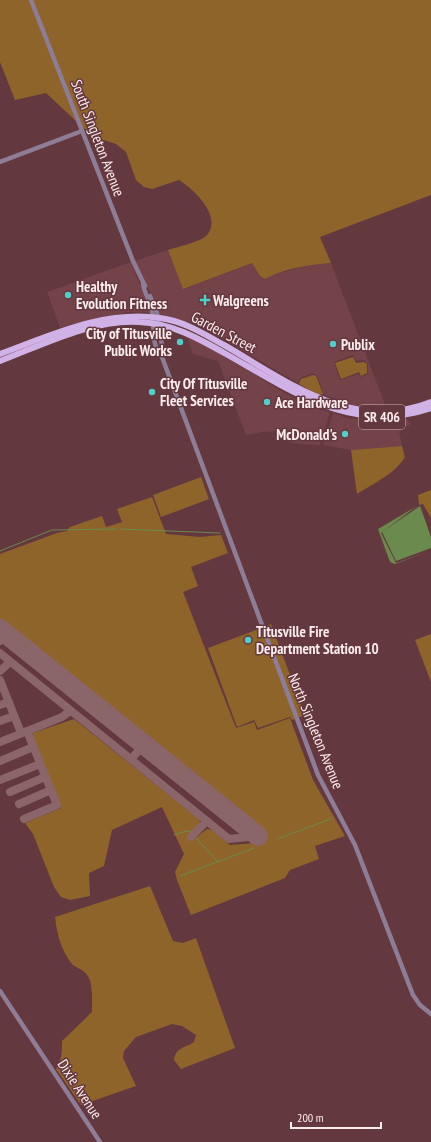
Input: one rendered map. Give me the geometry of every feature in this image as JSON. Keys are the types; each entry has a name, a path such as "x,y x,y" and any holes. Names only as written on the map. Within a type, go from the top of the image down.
{"main road":[{"name":"Garden Street","path":"0,354 83,324 120,317 156,321 188,326 305,398 323,406 340,411 383,417 417,412 431,408"},
{"name":"Garden Street","path":"0,361 104,324 156,321 189,333 235,359 264,368 322,400 341,406 378,411 413,407 431,402"}],"street":[{"name":"South Singleton Avenue","path":"31,0 143,284 154,303 156,321"},
{"path":"0,162 82,131"},
{"name":"North Singleton Avenue","path":"156,321 154,338 159,353 162,357 318,774 355,846 413,995 420,1005 431,1014"},
{"name":"Dixie Avenue","path":"0,991 100,1142"}],"shaded area":[{"path":"0,0 29,0 76,121 46,93 15,100 0,62"},
{"path":"33,0 431,0 431,195 320,237 331,263 297,268 281,272 265,279 260,276 252,263 183,289 168,250 194,242 206,236 211,229 211,221 205,205 192,190 179,180 152,189 144,187 136,180 126,152 116,144 91,136 81,125"},
{"path":"168,250 184,289 252,263 260,276 265,279 272,275 309,265 331,263 386,407 353,405 324,395 317,376 313,373 300,378 298,383 199,325 157,314 155,303 134,261","holes":["353,355 356,361 364,360 368,364 368,374 361,377 358,374 340,380 334,362"]},
{"path":"131,262 151,313 128,312 60,328 47,292"},
{"path":"187,336 197,339 310,407 330,412 320,445 291,443 281,437 279,431 246,435 218,361 193,354"},
{"path":"353,357 356,363 364,362 367,364 367,373 361,376 359,372 341,379 335,363"},
{"path":"313,375 316,376 323,394 318,395 299,384 301,379"},
{"path":"333,413 347,418 382,421 407,419 411,424 399,431 402,446 351,450 323,445"},
{"path":"402,446 405,457 401,463 384,478 357,494 351,450"},
{"path":"201,477 209,499 161,517 153,495"},
{"path":"431,490 431,518 423,504 419,505 418,495"},
{"path":"152,497 166,534 200,537 221,535 228,553 191,567 198,586 183,592 236,728 254,722 257,730 290,718 313,780 345,836 315,846 319,859 290,870 285,878 191,915 175,872 184,854 162,807 112,830 104,866 89,873 90,896 70,900 61,897 54,887 33,834 25,823 61,808 32,736 33,733 74,719 200,820 199,827 189,836 193,840 207,829 213,830 230,845 256,843 267,832 0,619 0,554 57,533 67,531 70,527 102,516 106,527 122,522 117,509"},
{"path":"417,506 381,533 396,563 429,551 395,564 390,562 378,529"},
{"path":"420,506 431,537 431,548 396,561 382,532"},
{"path":"271,624 305,715 298,718 264,627"},
{"path":"261,628 295,719 292,720 290,717 258,728 254,720 237,727 208,648"},
{"path":"431,634 431,682 415,640"},
{"path":"150,886 173,941 183,943 196,938 235,1048 181,1069 174,1060 175,1056 181,1048 194,1042 196,1035 182,1026 172,1024 136,1037 124,1051 123,1058 136,1086 81,1105 56,1069 61,1056 62,1041 92,1012 91,986 87,975 72,964 65,953 58,936 55,917"}],"waterway":[{"path":"0,551 52,530 116,529"},
{"path":"120,529 220,533"},
{"path":"277,839 331,819"},
{"path":"174,835 186,831 191,832"},
{"path":"196,838 218,862"},
{"path":"180,876 254,848"}],"taxiway":[{"path":"0,641 6,634"},
{"path":"0,653 229,839 258,836"},
{"path":"0,671 10,662"},
{"path":"0,680 21,733"},
{"path":"0,705 9,702"},
{"path":"0,742 62,717 70,711"},
{"path":"0,721 14,716"},
{"path":"24,819 57,805 27,731"},
{"path":"131,759 144,745"},
{"path":"0,761 33,747"},
{"path":"0,780 40,764"},
{"path":"10,792 45,777"},
{"path":"19,804 51,790"},
{"path":"191,837 207,821"}],"runway":[{"path":"0,629 258,836"}],"place":[{"name":"Healthy Evolution Fitness","path":"68,295"},
{"name":"Walgreens","path":"205,300"},
{"name":"City of Titusville Public Works","path":"180,342"},
{"name":"Publix","path":"333,344"},
{"name":"City Of Titusville Fleet Services","path":"152,392"},
{"name":"Ace Hardware","path":"267,402"},
{"name":"McDonald's","path":"345,434"},
{"name":"Titusville Fire Department Station 10","path":"248,640"}]}
